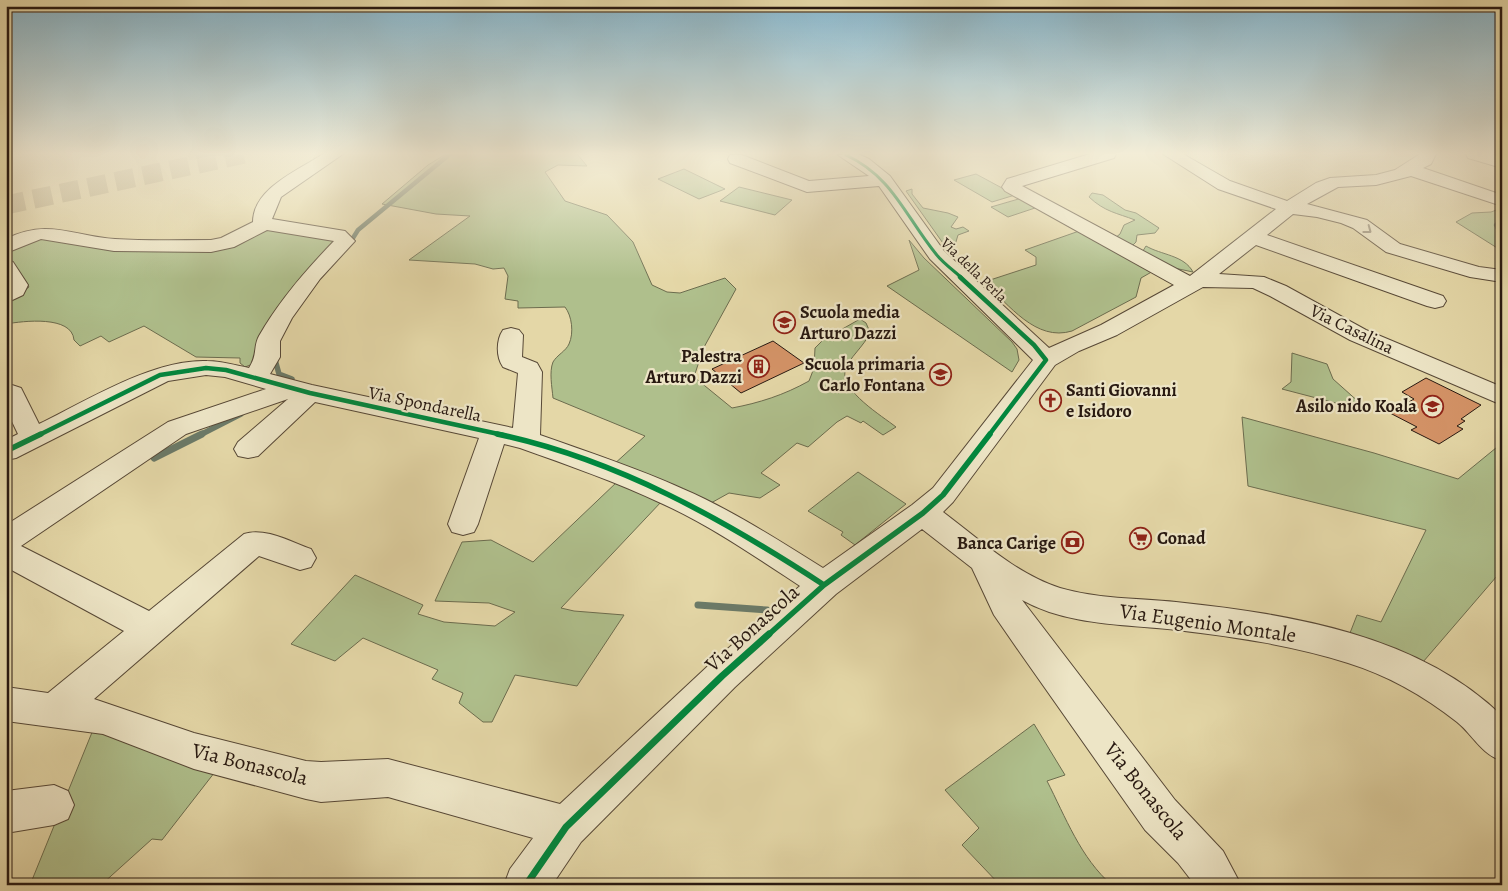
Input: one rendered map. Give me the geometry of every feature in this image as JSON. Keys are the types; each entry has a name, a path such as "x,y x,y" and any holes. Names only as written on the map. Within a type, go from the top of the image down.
{"street":[{"path":"264,224 262,221 263,214 273,196"},
{"name":"Via della Perla","path":"895,196 938,255 1034,345 1046,360"},
{"name":"Via Casalina","path":"1028,196 1194,282 1256,282 1278,291 1358,335 1502,397"},
{"path":"1254,196 1289,208 1318,211 1348,219 1360,224 1393,248 1477,273 1502,276"},
{"path":"1046,360 1071,346 1109,330 1194,282 1289,208 1309,196"},
{"path":"1486,196 1502,201"},
{"path":"6,231 63,235 114,245 211,246 227,243 264,224 338,235 345,241 313,275 281,317 268,341 268,358 255,378"},
{"path":"6,247 34,234"},
{"path":"1253,237 1435,301"},
{"path":"1410,292 1446,264"},
{"path":"512,335 510,357 512,362 528,368 530,372 526,440"},
{"name":"Via Bonascola","path":"526,885 566,827 722,676 824,585 923,513 944,495 1046,360"},
{"name":"Via Spondarella","path":"6,452 160,375 182,370 206,368 526,440 627,476 675,497 764,546 824,585"},
{"path":"248,449 302,390"},
{"path":"6,540 177,428 302,390"},
{"path":"6,391 12,394 33,438"},
{"name":"Via Spondarella","path":"463,524 494,433"},
{"name":"Via Bonascola","path":"923,513 984,561 1006,605 1033,644 1160,815 1198,854 1219,885"},
{"path":"54,711 150,628 255,542 300,558"},
{"path":"6,552 150,628"},
{"name":"Via Eugenio Montale","path":"984,561 1030,590 1055,600 1091,608 1234,622 1287,631 1374,657 1427,681 1466,708 1502,743"},
{"name":"Via Bonascola","path":"6,704 103,717 194,752 306,780 321,782 395,779 566,827"},
{"path":"6,812 54,805"}],"green space":[{"path":"392,196 561,196 565,201 607,215 633,242 652,285 667,292 680,293 725,278 736,289 703,349 694,377 732,408 771,398 809,381 814,368 815,348 823,340 860,319 866,323 870,332 847,366 845,379 856,395 896,427 883,435 863,421 861,423 847,416 837,422 808,447 797,443 761,473 780,485 760,498 729,493 711,503 612,466 645,436 553,398 551,370 553,362 571,340 571,320 565,307 518,308 518,301 505,299 508,276 504,268 493,269 475,264 409,260 470,216 436,214 382,204"},
{"path":"692,196 708,196 699,199"},
{"path":"727,196 774,196 792,200 775,215 720,201"},
{"path":"909,196 913,196 923,208 958,217 951,227 956,229 963,227 969,231 958,235 955,245 945,246"},
{"path":"981,196 1013,196 992,202"},
{"path":"1104,196 1125,210 1136,213 1159,228 1155,233 1137,235 1136,242 1133,245 1141,254 1146,246 1184,262 1193,272 1174,268 1155,270 1141,278 1136,297 1072,331 1059,333 1047,331 1035,326 1013,311 984,282 1036,265 1036,257 1025,250 1082,230 1115,238 1120,234 1124,225 1135,220 1111,212 1089,197"},
{"path":"1022,198 1038,207 1008,217 991,207"},
{"path":"1502,208 1502,251 1456,222 1472,213 1491,212"},
{"path":"267,228 337,239 258,362 245,367 240,363 240,358 196,357 144,326 109,342 101,336 80,346 74,340 71,332 56,323 34,321 6,324 6,305 29,287 6,252 31,238 205,248"},
{"path":"909,240 924,258 1012,342 1017,349 1019,360 1012,372 887,286 919,270"},
{"path":"1292,353 1327,364 1333,379 1370,412 1282,389 1291,382"},
{"path":"1242,417 1374,453 1458,479 1502,443 1502,560 1497,576 1423,662 1350,633 1357,615 1381,622 1426,530 1248,486"},
{"path":"858,472 906,504 855,545 841,535 843,532 808,511"},
{"path":"618,481 662,501 561,608 574,611 624,615 577,686 515,675 492,722 483,722 459,703 463,693 432,679 438,670 363,638 335,661 291,644 355,575 423,605 418,614 444,622 495,626 515,612 489,603 435,601 462,542 491,540 533,562"},
{"path":"1034,724 1065,775 1047,781 1067,822 1091,863 1112,885 1000,885 962,845 979,828 945,790"},
{"path":"95,725 218,768 162,840 152,839 101,885 30,885"}],"building":[{"name":"Palestra Arturo Dazzi","path":"773,341 804,363 741,393 712,369"},
{"name":"Asilo nido Koala","path":"1426,378 1481,405 1461,419 1465,421 1457,426 1463,429 1439,444 1411,430 1417,427 1390,413 1414,399 1402,392"}],"waterway":[{"path":"348,246 358,230 400,196"},
{"path":"1502,219 1496,225 1502,236"},
{"path":"274,356 279,374 292,379"},
{"path":"200,435 241,414"},
{"path":"154,458 200,435"},
{"path":"698,605 767,610"}],"tunnel":[{"path":"6,205 50,196"}],"cycle path":[{"path":"526,885 566,827 722,676 824,585 886,538 923,513 943,495 1046,360 1034,345 937,255 895,196"},
{"path":"6,451 160,375 182,370 206,368 226,370 310,393 526,440 627,476 675,497 764,546 824,585"}],"place":[{"name":"Scuola media Arturo Dazzi","path":"784,322"},
{"name":"Palestra Arturo Dazzi","path":"758,366"},
{"name":"Scuola primaria Carlo Fontana","path":"941,374"},
{"name":"Santi Giovanni e Isidoro","path":"1050,400"},
{"name":"Asilo nido Koala","path":"1433,406"},
{"name":"Conad","path":"1141,538"},
{"name":"Banca Carige","path":"1072,543"}]}
